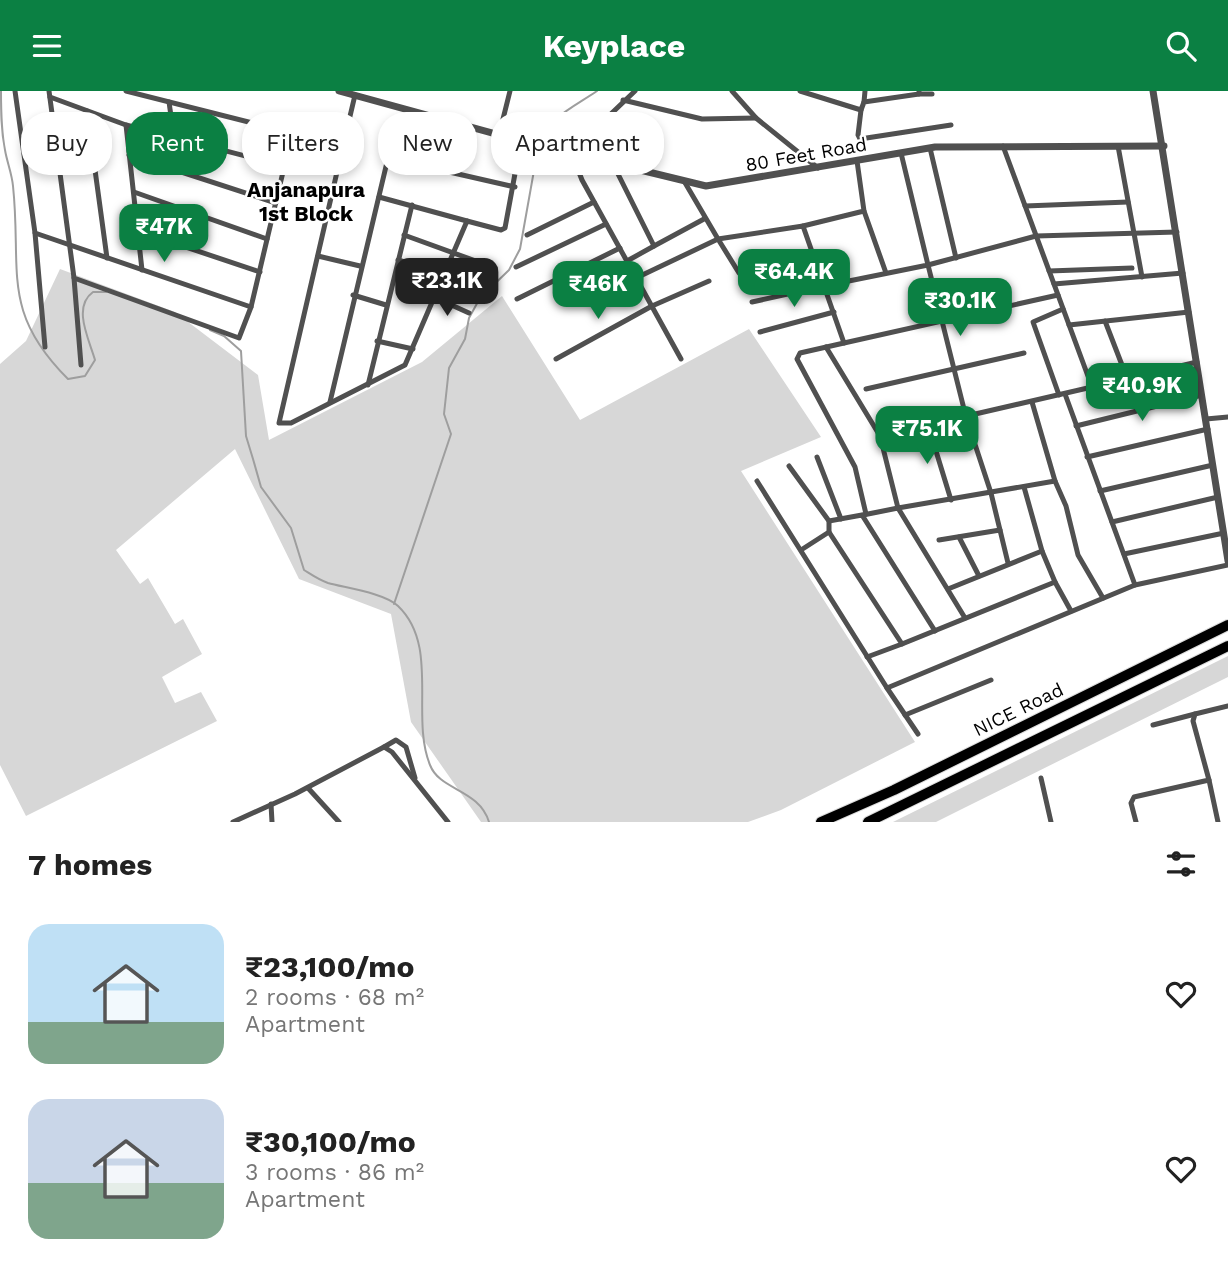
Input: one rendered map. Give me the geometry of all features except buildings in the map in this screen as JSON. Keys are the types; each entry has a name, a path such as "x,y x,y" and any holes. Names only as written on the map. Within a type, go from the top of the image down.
{"highway":[{"name":"NICE Road","path":"821,822 894,790 1228,625"},
{"name":"NICE Road","path":"868,822 1228,646"}],"street":[{"path":"15,91 35,233 45,347"},
{"path":"125,91 144,93 242,121"},
{"name":"80 Feet Road","path":"339,91 491,133"},
{"path":"505,112 510,91"},
{"path":"611,112 635,91"},
{"path":"732,91 757,118 818,168"},
{"path":"800,91 861,110"},
{"path":"866,91 861,110 858,135 860,139 951,125"},
{"path":"887,688 1136,585 1228,563 1164,146 1153,91"},
{"path":"864,102 919,93 932,94"},
{"path":"50,94 126,125"},
{"path":"50,94 74,278 81,365"},
{"path":"351,112 355,95"},
{"path":"623,100 702,119 757,118"},
{"path":"169,102 170,112"},
{"path":"87,111 107,258"},
{"path":"1003,146 1092,387"},
{"path":"1118,146 1142,277"},
{"name":"80 Feet Road","path":"661,175 716,186 930,148 1164,146"},
{"path":"930,148 956,258"},
{"path":"901,153 966,417 991,492 1008,563"},
{"path":"330,403 353,295 388,158 515,187"},
{"path":"857,162 864,211 886,273"},
{"path":"132,175 142,270"},
{"path":"190,175 276,203"},
{"path":"74,278 239,338 251,307 282,175"},
{"path":"336,175 278,418 279,423 291,423 405,365 467,221"},
{"path":"379,197 501,230 505,228 517,175"},
{"path":"582,175 681,359"},
{"path":"618,175 654,246"},
{"path":"684,181 704,219 739,273 814,259"},
{"path":"134,192 267,239"},
{"path":"527,235 594,202"},
{"path":"1025,206 1128,202"},
{"path":"368,385 412,205"},
{"path":"636,278 718,239 803,226 864,211"},
{"path":"627,261 704,219"},
{"path":"516,267 606,224"},
{"path":"803,226 844,343"},
{"path":"138,231 260,272"},
{"path":"752,302 928,265 1036,236 1177,232"},
{"path":"35,233 251,307"},
{"path":"404,235 456,251 495,268"},
{"path":"517,299 620,248"},
{"path":"318,256 360,266"},
{"path":"398,260 445,274 474,288"},
{"path":"1049,271 1132,268"},
{"path":"1054,284 1183,273"},
{"path":"556,359 652,306 709,281"},
{"path":"353,295 386,305"},
{"path":"935,631 864,515 855,467 797,359 800,353 1058,295"},
{"path":"436,298 469,313"},
{"path":"1063,309 1033,322 1033,326 1076,426 1136,585"},
{"path":"761,332 834,312"},
{"path":"1069,325 1189,312"},
{"path":"1105,321 1127,378"},
{"path":"377,341 413,349"},
{"path":"826,347 880,436 898,508 965,618"},
{"path":"866,389 1024,353"},
{"path":"880,436 1197,362"},
{"path":"1076,426 1202,395"},
{"path":"1032,402 1055,481 1066,506 1078,555 1103,598"},
{"path":"1206,419 1228,417"},
{"path":"928,425 951,500"},
{"path":"1087,457 1208,429"},
{"path":"817,457 841,519"},
{"path":"1100,491 1213,465"},
{"path":"789,466 829,521 829,532 902,644"},
{"path":"757,481 918,734"},
{"path":"829,521 1055,481"},
{"path":"1024,487 1042,551 1071,611"},
{"path":"1112,522 1218,497"},
{"path":"939,540 1000,530"},
{"path":"801,550 829,532"},
{"path":"1124,554 1224,533"},
{"path":"959,537 979,576"},
{"path":"948,589 1042,551"},
{"path":"867,657 1055,582"},
{"path":"905,715 991,680"},
{"path":"1153,725 1227,706 1228,717"},
{"path":"1195,714 1193,720 1218,822"},
{"path":"233,822 308,787 396,740 406,747 415,780"},
{"path":"384,747 393,752 449,822"},
{"path":"1041,778 1051,822"},
{"path":"1136,822 1131,803 1134,797 1209,780"},
{"path":"308,787 339,822"},
{"path":"271,804 272,822"}],"shaded area":[{"path":"60,269 175,312 258,375 269,440 422,362 502,296 580,420 749,329 821,437 741,471 915,742 781,810 748,822 481,822 411,722 391,614 299,579 235,449 116,550 140,584 148,578 175,624 183,619 202,654 162,677 175,703 201,692 217,721 26,816 0,765 0,364 26,341"},
{"path":"1228,656 1228,677 936,822 893,822"}],"waterway":[{"path":"1,91 3,135 13,186 18,289 32,332 46,355 68,379 85,376 95,360 84,324 84,306 93,292 106,292"},
{"path":"565,112 597,91"},
{"path":"394,604 451,434 444,414 449,368 465,339 469,318 480,298 509,270 520,249 533,175"},
{"path":"210,330 224,336 241,351 246,436 261,487 291,528 304,570 328,583 392,601 411,622 421,661 422,725 430,765 442,780 477,803 489,822"}],"district":[{"name":"Anjanapura 1st Block","path":"306,202"}]}
